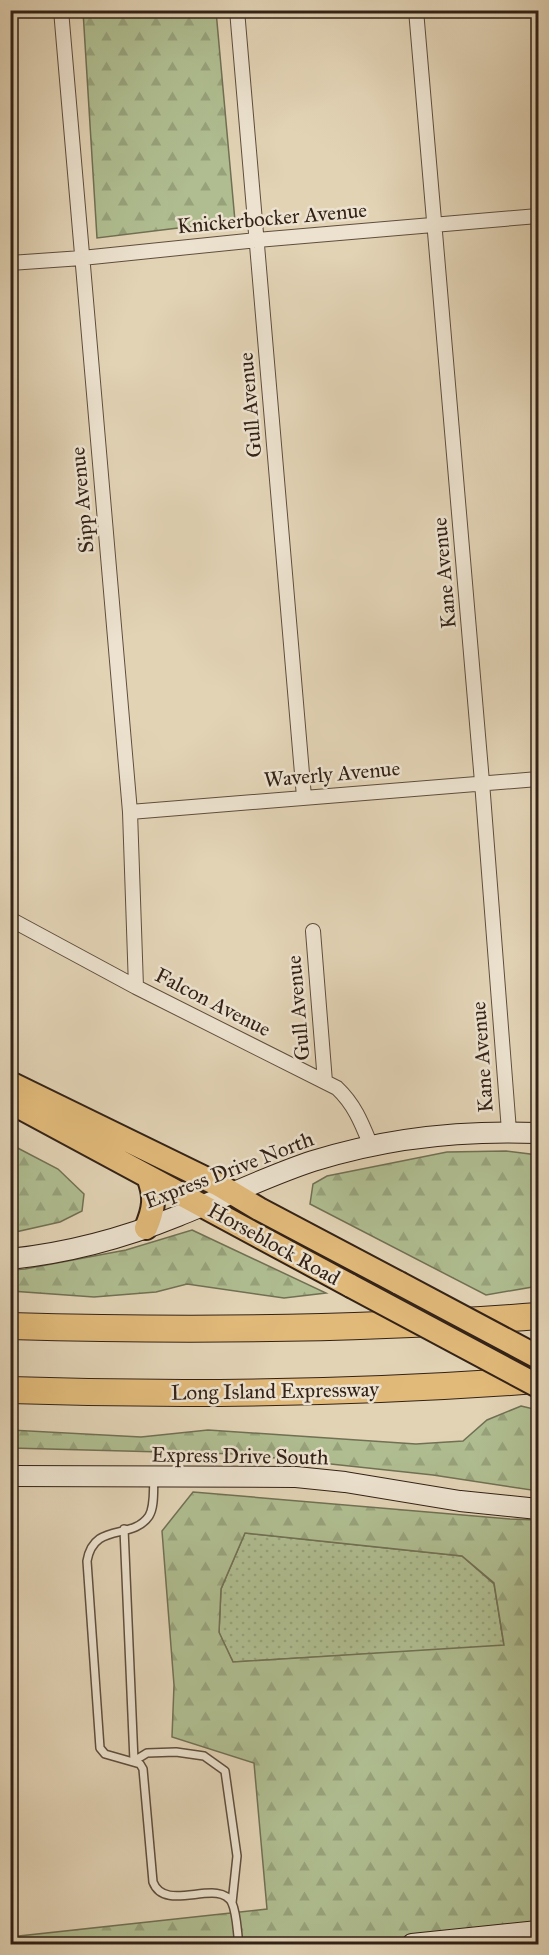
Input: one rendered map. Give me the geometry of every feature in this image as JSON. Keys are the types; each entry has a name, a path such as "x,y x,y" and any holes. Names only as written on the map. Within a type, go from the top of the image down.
{"highway":[{"path":"10,1326 280,1328 538,1316"},
{"name":"Long Island Expressway","path":"10,1390 288,1392 392,1389 538,1380"}],"main road":[{"name":"Horseblock Road","path":"10,1083 219,1185 538,1357"},
{"name":"Horseblock Road","path":"10,1102 538,1386"},
{"name":"Express Drive North","path":"10,1259 70,1250 146,1228 311,1162 371,1146 438,1135 475,1132 538,1133"},
{"path":"146,1228 154,1206 153,1189 148,1177"},
{"name":"Express Drive South","path":"10,1476 154,1478 267,1476 321,1479 460,1501 538,1509"},
{"path":"412,1944 538,1931"}],"street":[{"name":"Sipp Avenue","path":"61,10 130,812 136,987"},
{"name":"Gull Avenue","path":"237,10 304,797"},
{"name":"Kane Avenue","path":"416,10 483,782 509,1131"},
{"name":"Knickerbocker Avenue","path":"10,263 538,216"},
{"name":"Waverly Avenue","path":"130,812 538,779"},
{"name":"Falcon Avenue","path":"10,919 136,987 337,1088 350,1100 371,1146"},
{"name":"Gull Avenue","path":"313,931 325,1082"}],"lane":[{"path":"154,1478 152,1507 149,1516 139,1525 108,1534 96,1541 89,1550 87,1561 100,1748 105,1754 134,1761 143,1769 153,1882 159,1892 186,1896 218,1894 225,1896 232,1903"},
{"path":"124,1529 134,1761"},
{"path":"134,1761 147,1753 176,1752 204,1756 225,1771 237,1856 232,1903 238,1944"}],"green space":[{"path":"83,11 216,11 235,221 97,238"},
{"path":"10,1144 58,1169 84,1194 82,1211 60,1222 11,1233"},
{"path":"506,1151 538,1155 538,1286 486,1295 310,1204 313,1184 327,1176 447,1152"},
{"path":"192,1230 326,1293 284,1298 187,1284 156,1292 94,1297 11,1291 11,1270 126,1250"},
{"path":"521,1406 538,1410 538,1491 433,1475 238,1454 11,1448 11,1430 141,1437 208,1430 416,1444 463,1441 487,1420"},
{"path":"193,1492 538,1520 538,1944 11,1944 10,1937 267,1909 254,1763 172,1737 174,1685 162,1531","holes":["245,1533 462,1556 494,1583 504,1645 233,1662 219,1632 221,1589"]},
{"path":"245,1533 462,1556 494,1584 504,1646 233,1662 219,1633 221,1589"}]}
